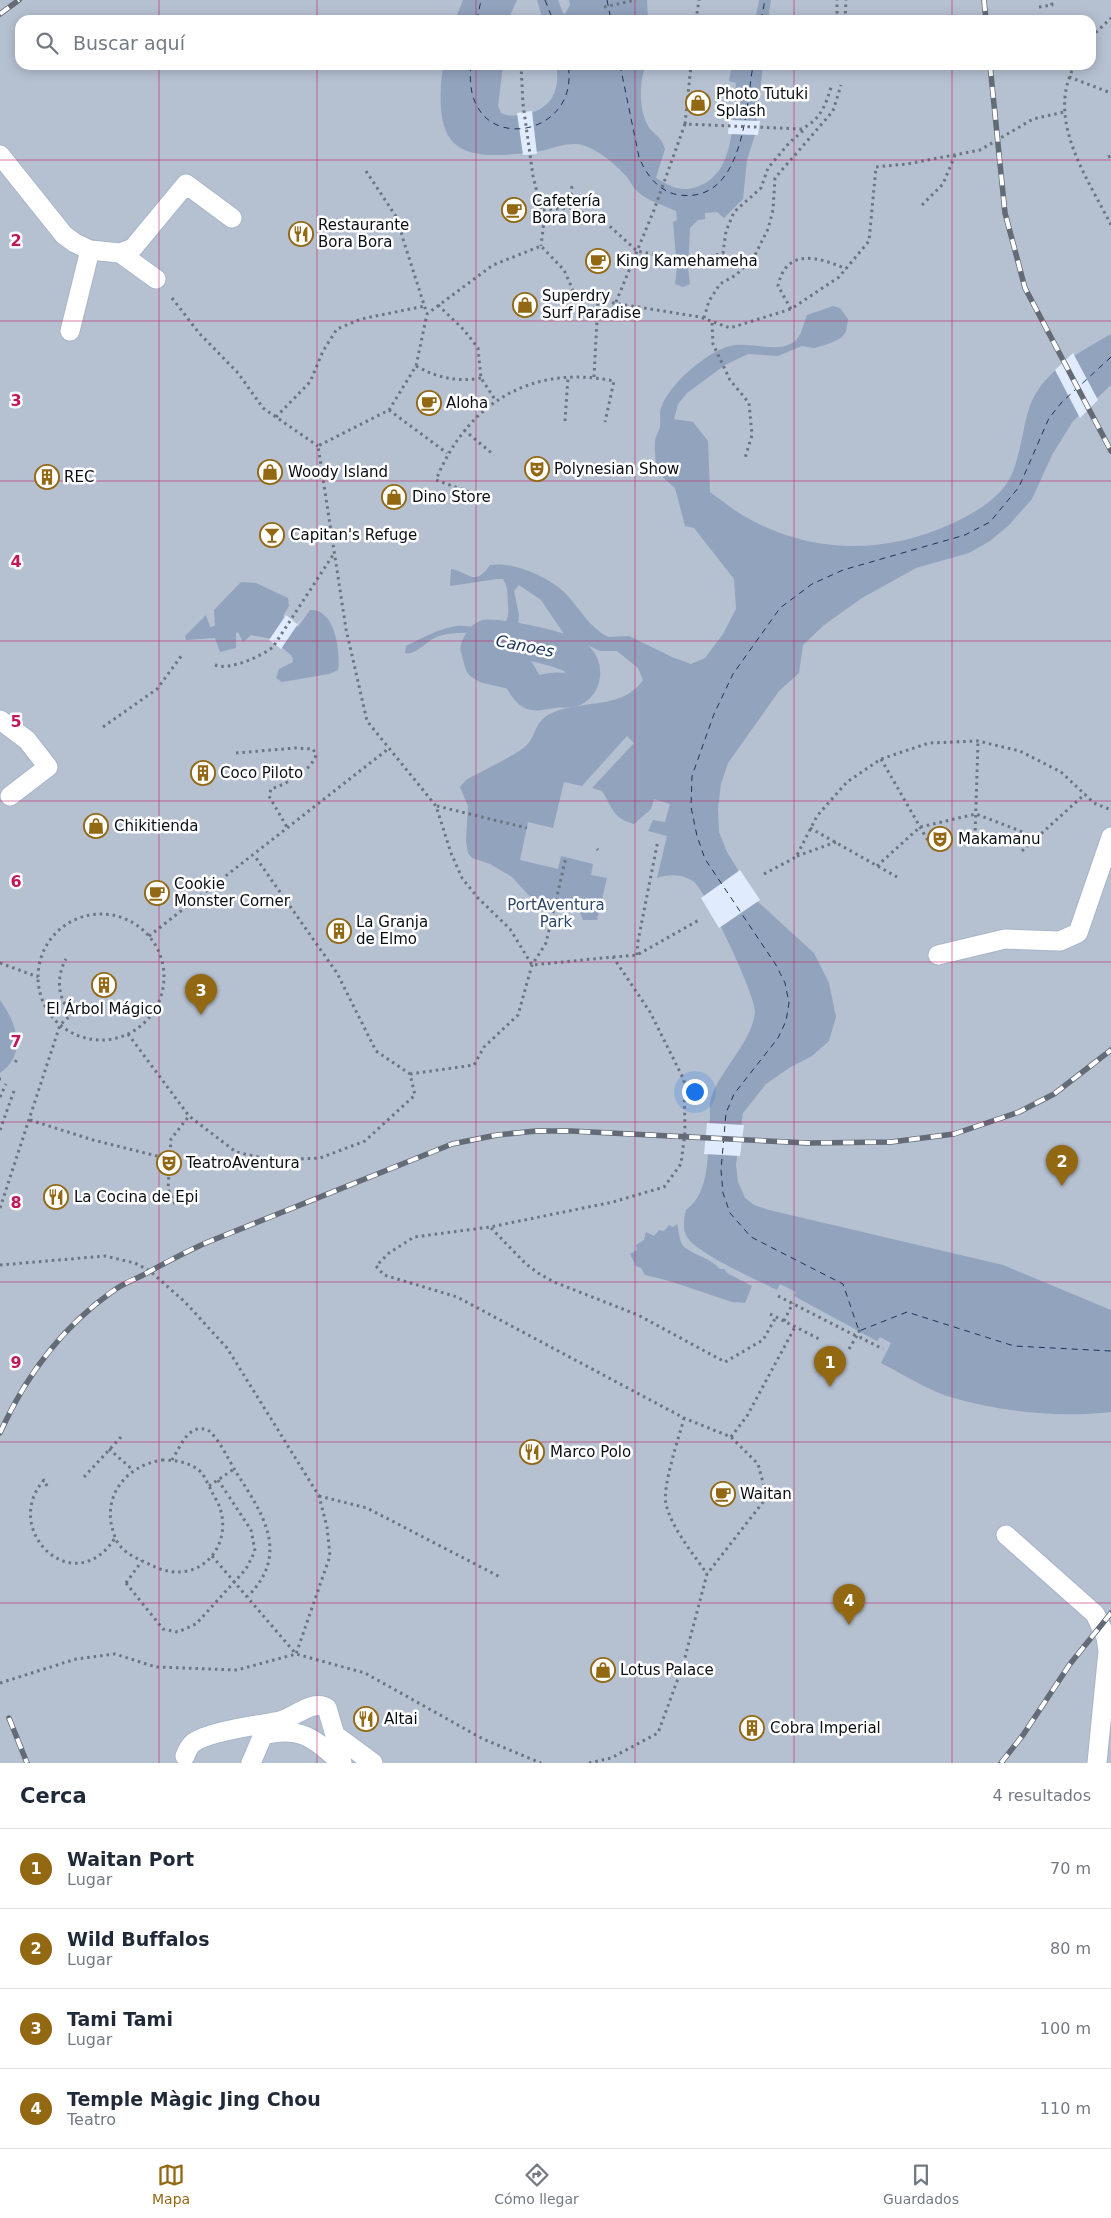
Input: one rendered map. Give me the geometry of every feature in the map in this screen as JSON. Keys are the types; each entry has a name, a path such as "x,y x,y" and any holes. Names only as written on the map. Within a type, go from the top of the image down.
{"lane":[{"path":"0,154 64,235 90,250 120,253 133,248 186,184 232,218"},
{"path":"70,331 90,250"},
{"path":"120,253 161,285"},
{"path":"0,720 27,740 48,768 10,796"},
{"path":"938,954 1005,939 1060,941 1078,933 1111,837"},
{"path":"1006,1535 1095,1614 1106,1637 1108,1650 1097,1763"},
{"path":"184,1759 191,1744 204,1737 284,1720 298,1715 310,1707 319,1705 327,1708 332,1728 340,1740 373,1763"},
{"path":"184,1759 201,1746 291,1730 311,1738 333,1760"},
{"path":"251,1763 262,1735"}],"path":[{"path":"604,7 636,0"},
{"path":"697,15 699,0"},
{"path":"837,15 838,0"},
{"path":"845,15 846,0"},
{"path":"1039,7 1052,5 1051,0"},
{"path":"1096,32 1111,18"},
{"path":"522,70 523,104 533,176 543,210 544,222 541,246"},
{"path":"616,302 654,210 685,124 690,70"},
{"path":"1072,70 1069,77 1064,112 1073,149 1111,225"},
{"path":"1069,77 1111,93"},
{"path":"543,210 570,208 603,220 637,251 666,257 699,259 723,253 726,231 734,212 761,188 768,168 789,143 824,110 832,84"},
{"path":"702,318 709,301 720,284 736,275 754,258 768,229 773,210 774,178 833,110 842,85"},
{"path":"541,246 564,270 576,297 616,302 702,318 730,328 792,309 839,277 869,241 876,166 907,164 980,150 1033,119 1064,112"},
{"path":"685,124 801,129 810,125"},
{"path":"922,205 943,184 955,154"},
{"path":"318,446 389,410 416,366 427,314 399,221 366,171"},
{"path":"570,208 572,185"},
{"path":"427,314 492,265 541,246"},
{"path":"792,309 778,286 780,276 788,265 804,257 825,260 846,269"},
{"path":"161,285 199,333 238,373 263,408 318,446 346,629 367,721 436,806 451,853 462,878 510,929 532,965"},
{"path":"594,377 598,301"},
{"path":"438,305 464,330 478,348 481,378 496,401"},
{"path":"276,417 310,382 323,351 337,330 361,319 425,306"},
{"path":"712,323 713,344 730,380 749,403 752,435 745,458"},
{"path":"416,366 444,379 459,381 481,378"},
{"path":"565,421 568,377"},
{"path":"469,492 436,480 447,453 464,430 480,413 496,401 533,383 568,377 594,377 614,381 605,422"},
{"path":"389,410 447,453"},
{"path":"464,430 494,456"},
{"path":"215,666 222,667 252,659 265,654 273,647 334,555"},
{"path":"103,727 157,689 182,656"},
{"path":"975,837 978,741"},
{"path":"796,857 810,828 831,798 847,782 881,759 929,743 978,741 1020,751 1060,772 1094,804 1111,810"},
{"path":"236,753 295,748 313,749 316,755 313,764 283,784 271,789 269,796 288,829"},
{"path":"149,936 388,749"},
{"path":"881,759 931,846"},
{"path":"1022,851 1085,794"},
{"path":"436,806 527,828"},
{"path":"877,866 920,827 976,814 1036,837"},
{"path":"810,828 897,877"},
{"path":"637,955 638,941 658,840"},
{"path":"764,874 796,857 836,842"},
{"path":"254,855 337,973 376,1052 410,1074 474,1064 484,1047 518,1015 532,965 546,943 566,857"},
{"path":"92,914 110,914 128,919 149,936 155,942 162,958 165,977 163,995 155,1011 143,1024 128,1034 111,1040 93,1040 75,1035 60,1025 48,1011 41,995 38,977 40,959 48,943 60,929 75,919 92,914"},
{"path":"532,965 637,955 699,920"},
{"path":"590,1763 611,1758 658,1733 683,1665 707,1574 767,1497 758,1464 731,1437 684,1418 457,1297 384,1275 376,1266 388,1253 414,1237 490,1227 613,1202 664,1188 681,1164 685,1132 684,1080 650,1012 613,957"},
{"path":"0,1208 60,1025 72,1014 65,1006 59,989 61,970 66,959"},
{"path":"0,963 38,977"},
{"path":"128,1034 189,1116 236,1152 272,1160 320,1158 365,1141 384,1126 415,1095 410,1074"},
{"path":"0,1097 6,1084"},
{"path":"0,1130 15,1088"},
{"path":"175,1204 168,1189 171,1139 189,1116"},
{"path":"30,1120 170,1159"},
{"path":"490,1227 526,1264 538,1273 554,1282 638,1314 725,1362 763,1340 776,1317"},
{"path":"0,1265 105,1256 134,1263 150,1271 206,1323 227,1348 319,1496 327,1527 330,1556 296,1654"},
{"path":"778,1296 854,1335 860,1331"},
{"path":"784,1321 793,1304"},
{"path":"770,1314 821,1340"},
{"path":"731,1437 747,1416 795,1327"},
{"path":"860,1331 861,1338 882,1349"},
{"path":"849,1349 860,1331"},
{"path":"684,1418 669,1472 666,1503 677,1528 707,1574"},
{"path":"172,1460 188,1434 197,1428 212,1433 262,1514 270,1540 269,1558 264,1575 248,1596"},
{"path":"84,1477 121,1437"},
{"path":"109,1449 132,1470"},
{"path":"172,1460 192,1466 201,1473 221,1512 223,1522 221,1540 212,1556 197,1567 179,1572 160,1570 121,1547 115,1538 110,1518 113,1497 118,1487 132,1470 151,1462 172,1460"},
{"path":"209,1486 234,1469"},
{"path":"47,1486 44,1480 32,1495 27,1507 26,1520 35,1544 49,1557 67,1563 86,1562 103,1553 115,1538"},
{"path":"142,1561 126,1583 163,1629 178,1632 196,1624 246,1568 255,1551 251,1530 218,1480"},
{"path":"319,1496 367,1508 502,1578"},
{"path":"212,1556 296,1654"},
{"path":"0,1683 76,1659 115,1654 156,1667 237,1670 296,1654 365,1674 482,1739 541,1763"}],"green space":[{"name":"PortAventura Park","path":"0,0 1111,0 1111,1763 0,1763"}],"shaded area":[{"path":"463,0 517,0 510,15 457,15"},
{"path":"537,0 558,0 565,14 570,5 569,0 647,0 648,15 542,15"},
{"path":"759,0 771,0 769,15 756,15"},
{"path":"443,70 502,70 498,106 501,113 513,116 534,112 548,103 557,83 557,70 645,70 641,87 642,111 647,124 665,149 656,178 672,186 687,189 699,186 711,179 720,169 726,156 733,126 736,83 729,81 731,70 762,70 755,135 747,160 743,199 724,218 717,212 705,213 705,219 698,220 690,228 688,269 690,284 683,287 675,284 677,268 673,222 677,220 676,211 640,194 611,161 584,145 562,145 540,151 512,154 489,155 470,152 457,145 447,134 442,117"},
{"path":"833,306 840,308 848,319 846,332 841,338 814,348 802,346 778,356 748,354 725,365 687,393 678,404 674,419 693,422 708,441 710,492 744,516 769,529 794,538 847,546 873,545 900,541 926,534 951,524 976,511 1005,486 1019,454 1033,398 1050,375 1086,348 1111,334 1111,385 1073,421 1052,455 1032,499 1009,525 990,541 969,553 916,568 862,598 824,625 803,645 799,673 779,691 728,763 721,784 718,808 719,832 727,852 757,901 814,953 829,983 836,1017 829,1041 812,1056 789,1068 766,1084 743,1113 736,1165 738,1182 745,1198 754,1205 1003,1265 1111,1310 1111,1412 1050,1414 1009,1410 989,1407 941,1394 881,1363 891,1343 880,1337 877,1341 794,1296 796,1292 780,1284 777,1290 728,1266 702,1251 687,1237 684,1227 686,1210 700,1192 707,1168 711,1098 717,1085 744,1043 755,1011 739,965 699,888 693,881 680,876 670,875 657,878 667,836 648,831 653,820 665,822 670,804 654,799 651,809 634,824 621,819 611,807 602,791 592,788 634,743 627,736 582,786 564,782 553,828 528,822 520,860 558,869 561,856 593,864 591,875 607,878 597,920 583,920 579,910 569,901 533,900 512,877 490,864 472,858 468,853 466,841 468,806 460,787 466,780 526,746 539,723 545,717 570,707 610,701 622,697 633,690 643,680 638,668 617,651 600,651 564,634 541,600 519,585 514,591 519,615 518,626 498,631 439,636 418,650 405,653 406,646 443,629 456,626 491,628 499,627 505,623 508,616 508,605 507,589 503,579 450,586 451,569 476,577 485,572 490,565 499,564 531,572 560,589 596,629 608,637 629,636 691,664 705,658 723,634 736,609 734,579 694,528 685,526 675,488 657,472 655,445 660,427 661,408 672,389 690,370 721,349 738,345 779,347 787,345 799,337 807,315"},
{"path":"241,582 256,583 288,598 289,606 283,616 298,627 310,610 319,611 325,616 331,623 337,643 338,670 329,674 282,682 276,678 279,669 293,662 292,656 272,639 251,635 243,642 238,632 236,633 236,648 220,652 215,638 186,640 185,636 206,615 210,627 215,626 214,610"},
{"path":"0,1000 11,1018 17,1047 9,1065 0,1073"},
{"path":"677,1224 684,1247 752,1286 745,1303 731,1302 677,1283 645,1275 641,1268 636,1266 630,1254 637,1250 636,1245 644,1240 646,1232 654,1236 659,1230 664,1231 669,1225 673,1227"}],"pier":[{"path":"532,111 537,154 523,155 517,113"},
{"path":"729,120 760,121 758,135 728,134"},
{"path":"1073,353 1098,400 1080,418 1055,370"},
{"path":"286,615 297,624 302,618 281,649 269,640"},
{"path":"740,870 760,900 719,928 701,898"},
{"path":"707,1123 744,1125 740,1156 704,1154"}],"waterway":[{"name":"Canoes","path":"487,637 534,644 570,655 577,659 582,667 580,683 571,690 534,693 527,688 518,673 487,666 482,663 478,648 482,640 487,637"}],"ferry route":[{"path":"478,15 481,0"},
{"path":"545,0 551,15"},
{"path":"607,0 610,15"},
{"path":"762,15 765,0"},
{"path":"471,70 473,95 483,115 501,126 521,129 541,123 557,110 567,91 568,70"},
{"path":"621,70 642,164 654,182 665,190 679,195 701,194 717,185 729,169 738,150 744,127 752,70"},
{"path":"1111,357 1062,402 1049,418 1019,487 990,522 965,535 843,570 812,584 780,608 733,674 714,714 692,776 691,807 697,836 705,859 776,965 785,983 789,1003 786,1021 778,1038 734,1094 726,1113 721,1170 723,1193 730,1213 751,1237 843,1284 859,1331 907,1312 1014,1346 1111,1351"}],"railway":[{"path":"0,14 19,0"},
{"path":"984,0 986,15"},
{"path":"991,70 1005,213 1025,288 1111,451"},
{"path":"0,1433 21,1392 47,1354 77,1320 116,1289 208,1242 452,1144 497,1135 536,1131 571,1131 808,1143 891,1142 954,1134 1019,1112 1054,1094 1111,1050"},
{"path":"1001,1763 1023,1735 1070,1664 1111,1613"},
{"path":"9,1718 27,1763"}],"place":[{"name":"Photo Tutuki Splash","path":"698,103"},
{"name":"Cafetería Bora Bora","path":"514,210"},
{"name":"Restaurante Bora Bora","path":"301,234"},
{"name":"King Kamehameha","path":"598,261"},
{"name":"Superdry Surf Paradise","path":"525,305"},
{"name":"Aloha","path":"429,403"},
{"name":"Polynesian Show","path":"537,469"},
{"name":"Woody Island","path":"270,472"},
{"name":"REC","path":"47,477"},
{"name":"Dino Store","path":"394,497"},
{"name":"Capitan's Refuge","path":"272,535"},
{"name":"Coco Piloto","path":"203,773"},
{"name":"Chikitienda","path":"96,826"},
{"name":"Makamanu","path":"940,839"},
{"name":"Cookie Monster Corner","path":"157,893"},
{"name":"La Granja de Elmo","path":"339,931"},
{"name":"El Árbol Mágico","path":"104,985"},
{"name":"Tami Tami","path":"201,1015"},
{"name":"TeatroAventura","path":"169,1163"},
{"name":"Wild Buffalos","path":"1062,1186"},
{"name":"La Cocina de Epi","path":"56,1197"},
{"name":"Waitan Port","path":"830,1387"},
{"name":"Marco Polo","path":"532,1452"},
{"name":"Waitan","path":"723,1494"},
{"name":"Temple Màgic Jing Chou","path":"849,1625"},
{"name":"Lotus Palace","path":"603,1670"},
{"name":"Altai","path":"366,1719"},
{"name":"Cobra Imperial","path":"752,1728"}]}
